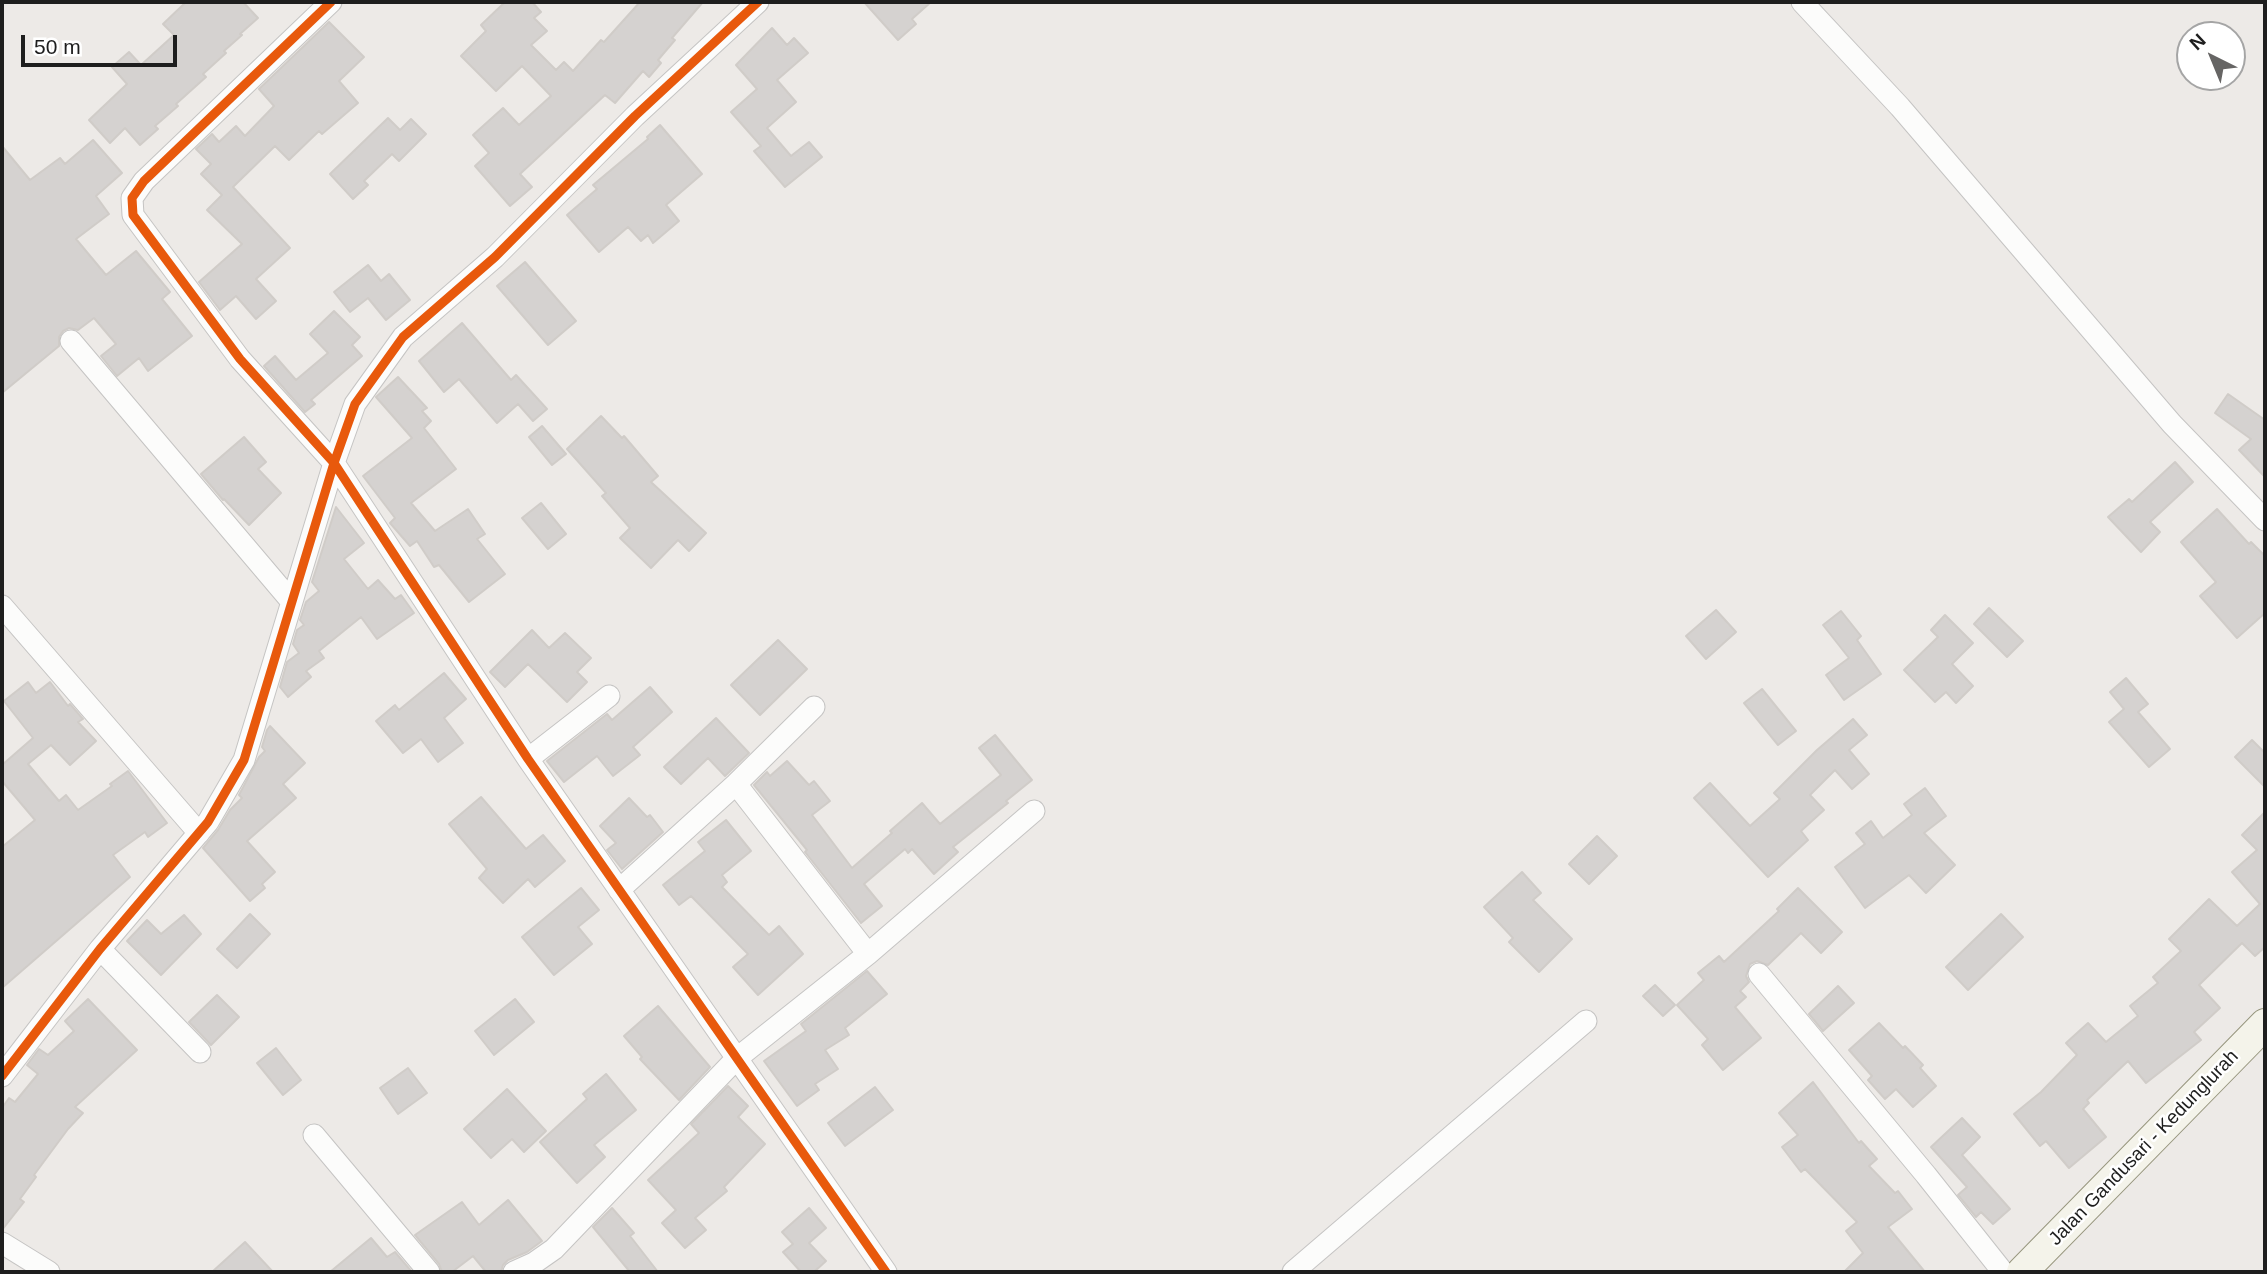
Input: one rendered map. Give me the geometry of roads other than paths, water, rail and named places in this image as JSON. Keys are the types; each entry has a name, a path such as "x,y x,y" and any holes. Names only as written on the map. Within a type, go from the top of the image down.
{"street":[{"path":"331,2 144,181 132,198 133,215 240,359 334,463 528,759 886,1272"},
{"path":"2,1076 100,949 199,833 244,760 334,463 355,404 402,337 495,257 635,116 758,2"},
{"path":"1802,2 1900,107 2172,424 2265,520"},
{"path":"71,341 292,602"},
{"path":"2,606 199,833"},
{"path":"528,759 609,696"},
{"path":"619,890 736,784 814,707"},
{"path":"736,784 869,954"},
{"path":"514,1272 534,1263 554,1249 736,1059 869,954 1034,811"},
{"path":"100,949 200,1052"},
{"path":"1759,974 2003,1272"},
{"path":"1293,1272 1586,1021"},
{"name":"Jalan Gandusari - Kedunglurah","path":"2022,1272 2265,1024"},
{"path":"314,1135 429,1272"},
{"path":"2,1242 49,1272"}]}
